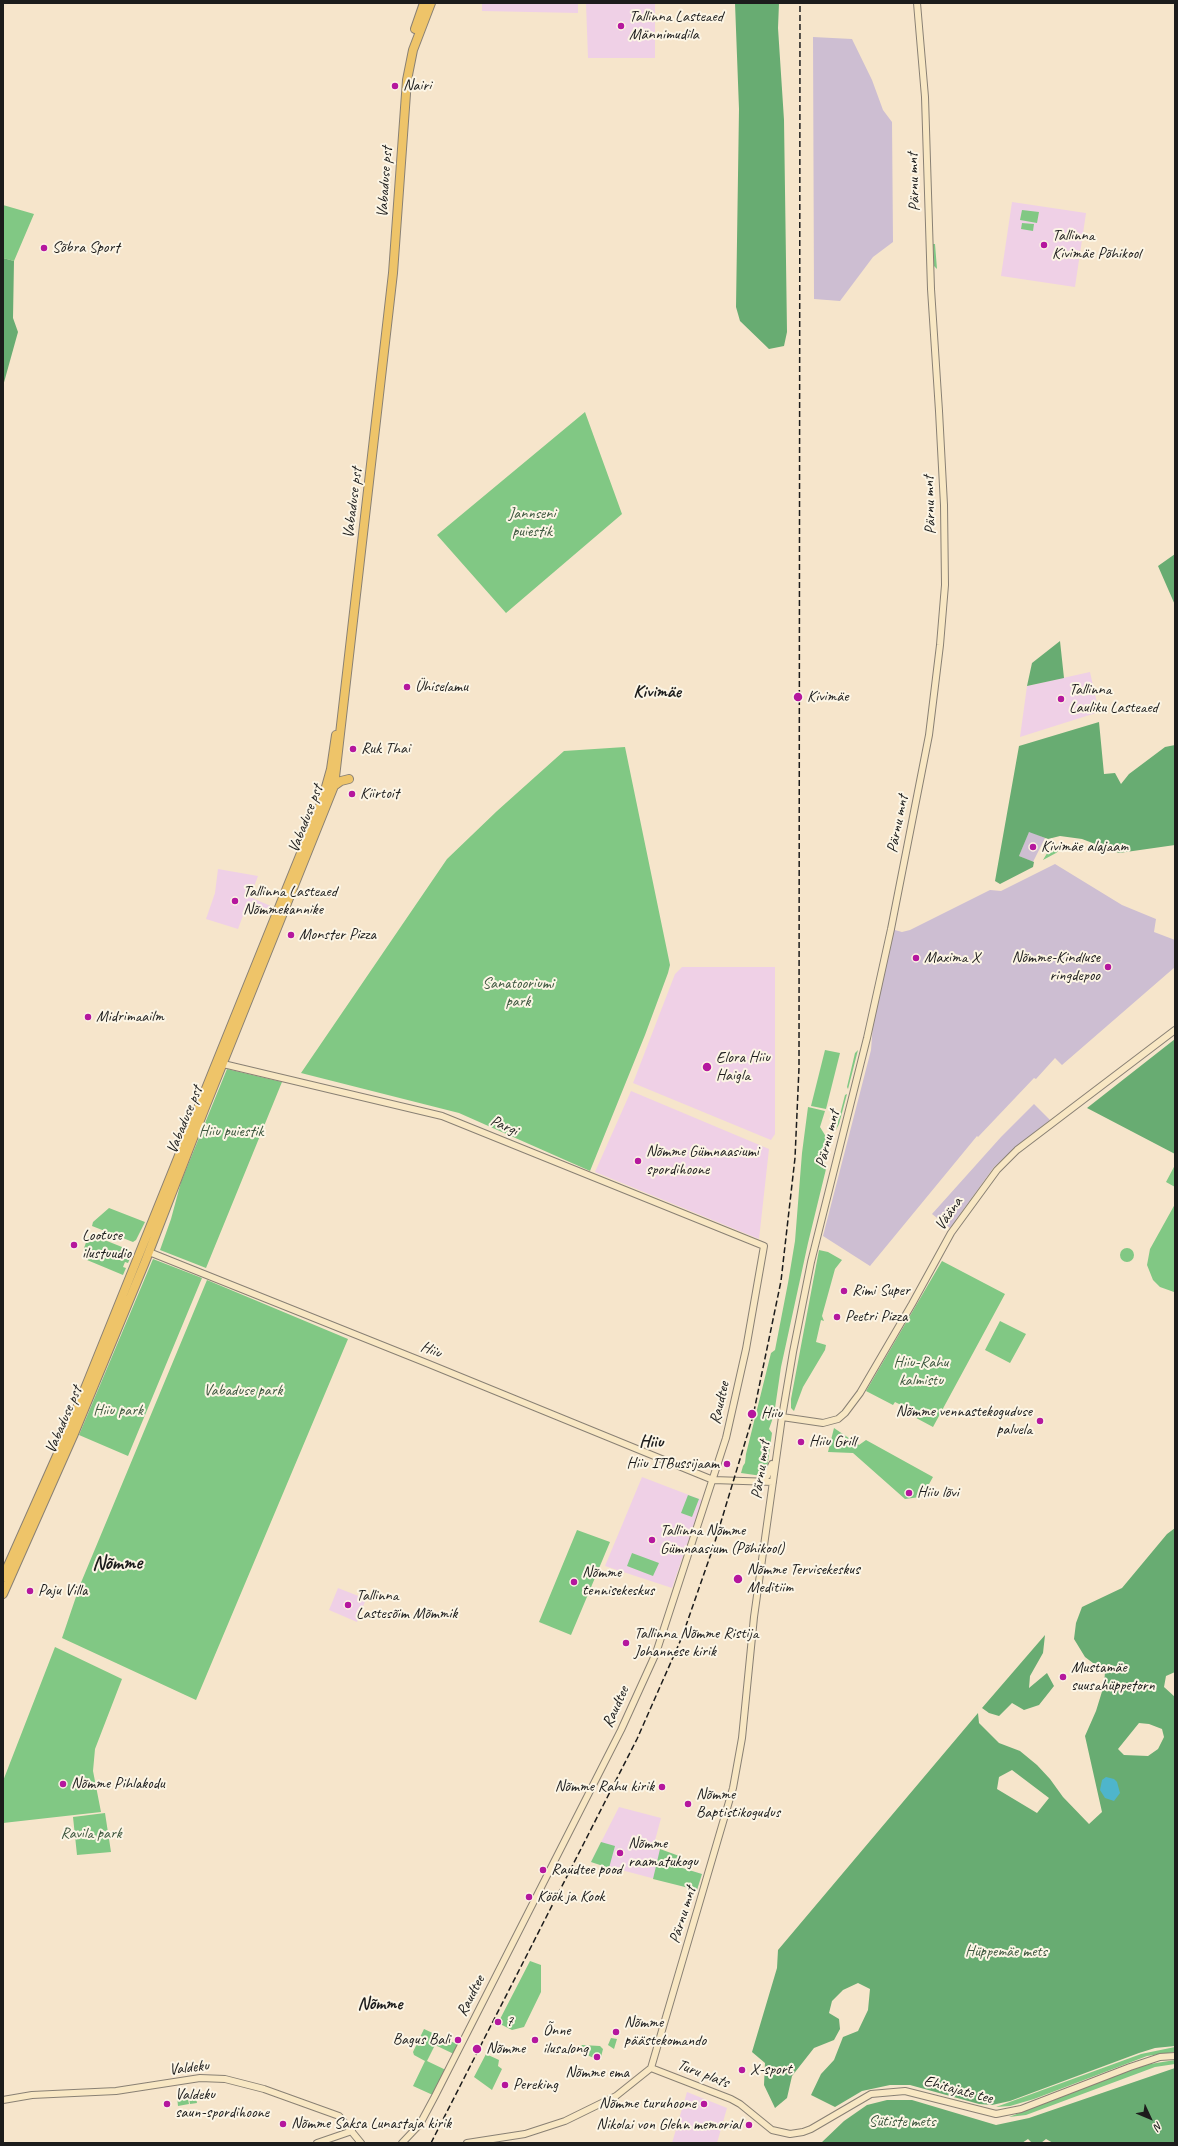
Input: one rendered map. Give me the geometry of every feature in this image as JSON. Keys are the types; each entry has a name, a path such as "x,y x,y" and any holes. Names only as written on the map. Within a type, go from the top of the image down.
{"highway":[{"name":"Vabaduse pst","path":"3,1594 73,1436 149,1252 219,1063 325,793 331,769 389,273 403,79 410,45 424,3"},
{"name":"Vabaduse pst","path":"3,1577 67,1433 334,786 393,273 407,80 413,50 431,3"},
{"path":"334,786 341,780 349,779"}],"street":[{"name":"Pärnu mnt","path":"651,2068 733,1788 740,1753 754,1617 782,1417 811,1262 868,1037 929,735 940,645 945,585 944,505 940,411 930,289 925,97 917,3"},
{"name":"Vääna","path":"782,1417 823,1423 838,1419 845,1413 860,1393 912,1304 951,1233 997,1170 1017,1150 1175,1030"},
{"name":"Pargi","path":"219,1063 442,1116 764,1246"},
{"name":"Raudtee","path":"402,2143 420,2124 435,2096 621,1730 656,1653 726,1438 753,1312 764,1246"},
{"name":"Hiiu","path":"149,1252 713,1480 773,1482"},
{"path":"759,1482 767,1476 776,1457"},
{"name":"Ehitajate tee","path":"744,2107 772,2130 790,2134 803,2132 862,2098 883,2092 916,2092 976,2110 996,2114 1021,2108 1160,2057 1175,2056"},
{"path":"467,2143 525,2134 565,2121 616,2096 651,2068"},
{"name":"Turu plats","path":"651,2068 731,2099 744,2107"},
{"name":"Valdeku","path":"3,2100 32,2095 116,2091 216,2078 264,2089 338,2116 361,2143"},
{"path":"317,2143 352,2131"}],"shaded area":[{"path":"482,3 578,3 578,13 482,11"},
{"name":"Tallinna Lasteaed Männimudila","path":"586,3 655,3 655,58 588,58"},
{"path":"813,37 852,39 872,80 883,110 892,122 893,242 873,257 840,301 814,299"},
{"name":"Tallinna Kivimäe Põhikool","path":"1012,202 1086,213 1075,287 1001,276"},
{"name":"Tallinna Lauliku Lasteaed","path":"1090,672 1099,712 1020,737 1027,686"},
{"path":"1029,831 1045,838 1033,862 1019,856"},
{"path":"1055,864 1122,905 1156,919 1154,932 1175,940 1175,967 1062,1065 1055,1058 1036,1079 1034,1078 978,1137 977,1136 870,1266 823,1236 871,1050 874,1010 891,929 902,932 910,930 990,890 1001,891"},
{"name":"Tallinna Lasteaed Nõmmekannike","path":"218,869 258,876 250,897 273,907 270,914 247,905 238,929 206,919 215,893"},
{"name":"Elora Hiiu Haigla","path":"682,967 775,967 775,1134 771,1140 633,1083 675,974"},
{"path":"631,1091 769,1149 759,1239 595,1172"},
{"path":"1034,1104 1050,1120 994,1167 950,1228 932,1214 1001,1137"},
{"name":"Tallinna Nõmme Gümnaasium (Põhikool)","path":"642,1477 702,1500 672,1588 605,1566"},
{"name":"Tallinna Lastesõim Mõmmik","path":"338,1588 366,1599 357,1622 329,1610"},
{"path":"619,1807 661,1818 653,1848 682,1857 679,1867 702,1874 697,1890 591,1862"},
{"path":"687,2092 727,2108 717,2143 672,2143"}],"green space":[{"path":"735,3 779,3 778,28 784,120 787,332 784,346 769,349 740,321 736,307 739,109"},
{"path":"3,205 34,214 14,261 3,258"},
{"path":"1022,210 1039,212 1037,223 1020,220"},
{"path":"1022,223 1034,224 1033,231 1021,229"},
{"path":"933,244 935,244 937,269 934,266"},
{"path":"3,258 14,261 13,318 18,332 3,386"},
{"name":"Jannseni puiestik","path":"585,412 622,514 506,613 437,535"},
{"path":"1175,554 1175,605 1158,566"},
{"path":"1060,641 1064,678 1027,686 1032,663"},
{"path":"1099,722 1104,774 1115,773 1121,784 1129,774 1165,747 1175,745 1175,845 1119,853 1082,839 1060,836 1048,839 1029,832 1019,856 1034,862 1033,867 1000,884 995,881 1019,746"},
{"name":"Sanatooriumi park","path":"625,747 670,965 645,1035 590,1171 459,1113 301,1073 447,859 497,811 564,751"},
{"path":"1062,844 1064,846 1056,853 1043,860 1052,845"},
{"path":"1175,1039 1175,1154 1087,1108"},
{"path":"825,1050 840,1053 826,1109 811,1106"},
{"path":"858,1050 848,1089 847,1087 855,1053"},
{"name":"Hiiu puiestik","path":"227,1069 282,1082 206,1268 160,1250 171,1219 181,1182"},
{"path":"847,1094 839,1124 836,1130 845,1095"},
{"path":"808,1107 825,1111 820,1127 828,1140 823,1155 826,1169 781,1367 774,1415 769,1429 772,1433 767,1469 762,1476 741,1473 745,1463 771,1353 775,1350 788,1283 795,1241 802,1153"},
{"path":"1175,1165 1175,1187 1166,1182"},
{"path":"1175,1204 1174,1292 1160,1287 1153,1280 1147,1265 1150,1249"},
{"path":"109,1208 145,1222 136,1240 133,1242 92,1226 93,1222"},
{"path":"92,1235 132,1251 128,1263 125,1262 123,1267 126,1268 123,1275 87,1260 84,1248 88,1237"},
{"path":"1127,1248 1132,1250 1134,1255 1132,1260 1127,1262 1122,1260 1120,1255 1122,1250"},
{"path":"819,1250 828,1252 842,1260 835,1269 822,1316 824,1321 821,1320 816,1342 826,1345 825,1350 803,1387 794,1411 791,1408 791,1399"},
{"name":"Hiiu park","path":"153,1259 202,1278 128,1456 79,1435"},
{"name":"Hiiu-Rahu kalmistu","path":"942,1261 1005,1294 933,1427 905,1412 907,1408 895,1402 893,1405 866,1391"},
{"name":"Vabaduse park","path":"207,1280 348,1339 196,1700 62,1638 80,1585"},
{"path":"1000,1321 1026,1334 1010,1363 985,1350"},
{"path":"834,1428 859,1445 866,1440 933,1477 924,1493 920,1497 905,1499 853,1453 828,1452"},
{"path":"688,1495 699,1499 692,1517 681,1513"},
{"name":"Hüppemäe mets","path":"1175,1528 1175,1672 1166,1676 1164,1687 1175,1697 1175,2046 1155,2048 1139,2053 1010,2101 992,2105 979,2104 910,2085 890,2085 862,2091 835,2107 811,2095 821,2074 834,2060 843,2037 858,2031 868,2010 870,1989 858,1983 843,1990 832,2001 829,2013 839,2019 840,2029 834,2040 814,2048 792,2076 787,2098 775,2108 764,2085 765,2063 752,2052 777,1968 778,1950 978,1713 979,1723 999,1743 1020,1751 1037,1765 1050,1779 1063,1797 1089,1824 1102,1812 1085,1736 1096,1711 1104,1685 1105,1672 1085,1657 1074,1639 1076,1623 1082,1607 1122,1588 1167,1534","holes":["1139,1723 1149,1724 1162,1729 1164,1737 1158,1749 1148,1756 1124,1755 1118,1749","1012,1770 1049,1798 1037,1813 997,1789 999,1777"]},
{"name":"Nõmme tennisekeskus","path":"577,1530 610,1542 571,1635 539,1622"},
{"path":"632,1553 659,1563 653,1576 627,1566"},
{"path":"1045,1635 1043,1653 1030,1676 1029,1688 1047,1673 1054,1686 1039,1705 1024,1710 1012,1703 999,1716 989,1713 982,1708"},
{"path":"55,1647 122,1679 95,1749 93,1771 101,1812 3,1823 3,1781"},
{"name":"Ravila park","path":"105,1813 111,1852 77,1855 73,1817"},
{"path":"601,1842 615,1846 609,1868 591,1862"},
{"path":"660,1849 682,1857 679,1867 702,1874 697,1890 653,1879"},
{"path":"530,1961 541,1965 541,1992 524,2027 512,2030 498,2023"},
{"path":"424,2029 461,2046 456,2055 435,2045 427,2061 448,2071 435,2096 413,2086 425,2061 414,2055 413,2052"},
{"path":"611,2038 617,2039 614,2049 608,2045"},
{"path":"582,2045 600,2046 603,2049 601,2057 596,2059 587,2055 580,2048"},
{"path":"1175,2047 1175,2052 1147,2056 1034,2099 1010,2106 996,2107 1141,2054"},
{"path":"486,2054 499,2060 498,2066 502,2069 492,2090 474,2077"},
{"path":"1175,2060 1175,2064 1155,2067 1026,2115 1009,2117 1144,2065"},
{"name":"Sütiste mets","path":"1175,2068 1175,2143 1053,2143 1046,2139 1041,2143 1032,2143 1028,2139 1022,2143 821,2143 844,2121 867,2105 887,2100 912,2100 996,2125 1029,2118"},
{"path":"195,2092 197,2103 190,2104 188,2093"},
{"path":"187,2094 189,2104 178,2106 177,2096"}],"water":[{"path":"1106,1777 1114,1779 1117,1782 1120,1793 1114,1801 1105,1798 1100,1790 1102,1780"}],"railway":[{"path":"431,2143 637,1739 682,1637 714,1545 753,1416 781,1281 795,1158 799,1068 800,3"}],"place":[{"name":"Tallinna Lasteaed Männimudila","path":"621,26"},
{"name":"Nairi","path":"395,86"},
{"name":"Tallinna Kivimäe Põhikool","path":"1044,245"},
{"name":"Sõbra Sport","path":"44,248"},
{"name":"Ühiselamu","path":"407,687"},
{"name":"Kivimäe","path":"798,697"},
{"name":"Tallinna Lauliku Lasteaed","path":"1061,699"},
{"name":"Ruk Thai","path":"353,749"},
{"name":"Kiirtoit","path":"352,794"},
{"name":"Kivimäe alajaam","path":"1033,847"},
{"name":"Tallinna Lasteaed Nõmmekannike","path":"235,901"},
{"name":"Monster Pizza","path":"291,935"},
{"name":"Maxima X","path":"916,958"},
{"name":"Nõmme-Kindluse ringdepoo","path":"1108,967"},
{"name":"Midrimaailm","path":"88,1017"},
{"name":"Elora Hiiu Haigla","path":"707,1067"},
{"name":"Nõmme Gümnaasiumi spordihoone","path":"638,1161"},
{"name":"Lootuse ilustuudio","path":"74,1245"},
{"name":"Rimi Super","path":"844,1291"},
{"name":"Peetri Pizza","path":"837,1317"},
{"name":"Hiiu","path":"752,1414"},
{"name":"Nõmme vennastekoguduse palvela","path":"1040,1421"},
{"name":"Hiiu Grill","path":"801,1442"},
{"name":"Hiiu ITBussijaam","path":"727,1464"},
{"name":"Hiiu lõvi","path":"909,1493"},
{"name":"Tallinna Nõmme Gümnaasium (Põhikool)","path":"652,1540"},
{"name":"Nõmme Tervisekeskus Meditiim","path":"738,1579"},
{"name":"Nõmme tennisekeskus","path":"574,1582"},
{"name":"Paju Villa","path":"30,1591"},
{"name":"Tallinna Lastesõim Mõmmik","path":"348,1605"},
{"name":"Tallinna Nõmme Ristija Johannese kirik","path":"626,1643"},
{"name":"Mustamäe suusahüppetorn","path":"1063,1677"},
{"name":"Nõmme Pihlakodu","path":"63,1784"},
{"name":"Nõmme Rahu kirik","path":"662,1787"},
{"name":"Nõmme Baptistikogudus","path":"688,1804"},
{"name":"Nõmme raamatukogu","path":"620,1853"},
{"name":"Raudtee pood","path":"543,1870"},
{"name":"Köök ja Kook","path":"529,1897"},
{"name":"7","path":"498,2022"},
{"name":"Nõmme päästekomando","path":"616,2032"},
{"name":"Bagus Bali","path":"458,2040"},
{"name":"Õnne ilusalong","path":"535,2040"},
{"name":"Nõmme","path":"477,2049"},
{"name":"Nõmme ema","path":"597,2057"},
{"name":"X-sport","path":"742,2070"},
{"name":"Pereking","path":"505,2085"},
{"name":"Valdeku saun-spordihoone","path":"167,2104"},
{"name":"Nõmme turuhoone","path":"704,2104"},
{"name":"Nõmme Saksa Lunastaja kirik","path":"283,2124"},
{"name":"Nikolai von Glehn memorial","path":"749,2125"}],"district":[{"name":"Kivimäe","path":"657,692"},
{"name":"Hiiu","path":"651,1442"},
{"name":"Nõmme","path":"117,1564"},
{"name":"Nõmme","path":"380,2004"}]}
